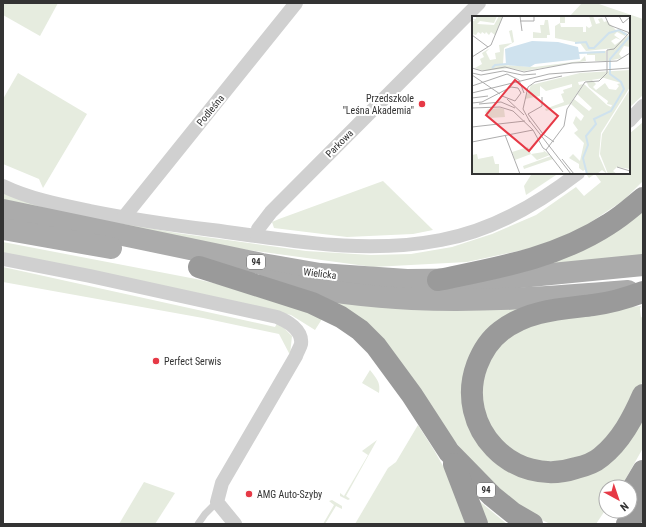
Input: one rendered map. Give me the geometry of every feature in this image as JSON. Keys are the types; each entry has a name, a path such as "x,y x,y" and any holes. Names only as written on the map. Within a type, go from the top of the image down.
{"highway":[{"name":"94","path":"438,280 517,263 539,257 578,242 610,224 643,198"},
{"path":"199,267 312,302 341,317 360,330 376,346 412,395 449,452 468,497 477,524"},
{"path":"643,291 622,300 595,305 560,308 536,314 511,325 497,334 486,346 477,364 472,385 472,400 475,415 480,428 488,441 497,450 516,464 530,470 557,473 587,465 600,457 623,434 643,395"},
{"name":"94","path":"449,452 492,496 513,514 530,523"},
{"path":"627,524 643,502"}],"main road":[{"name":"Wielicka","path":"3,210 233,258 320,274 384,279 501,279 643,265"},
{"name":"Wielicka","path":"3,229 103,246 298,287 353,295 457,300 503,299 643,291"}],"street":[{"name":"Podleśna","path":"124,217 296,3"},
{"name":"Parkowa","path":"257,236 258,228 271,212 472,5"},
{"path":"630,120 643,106"},
{"path":"3,186 53,203 181,227 335,246 400,245 440,240 467,234 530,206 577,174"},
{"path":"3,259 90,276 277,317 287,321 299,332 301,342 296,356 222,483 217,502 235,524"}],"lane":[{"path":"198,524 204,514 217,502"}],"shaded area":[{"path":"3,3 58,3 40,36 3,15"},
{"path":"582,3 596,3 643,19 643,95 630,107 630,16 570,16"},
{"path":"18,73 87,114 43,188 39,179 3,164 3,99"},
{"path":"643,122 643,181 624,200 582,228 541,246 467,262 373,267 248,250 36,213 3,203 3,193 104,220 177,233 306,251 371,255 411,254 452,247 492,234 536,215 576,187 584,196 601,182 595,174 630,174 630,133"},
{"path":"530,174 558,174 526,195 524,186 531,175"},
{"path":"586,174 595,174 589,178"},
{"path":"383,181 433,230 413,234 347,237 274,228 272,222"},
{"path":"643,206 643,256 529,267"},
{"path":"3,242 196,279 260,294 291,305 322,319 315,330 291,315 3,254"},
{"path":"3,267 275,327 278,322 292,336 290,355 279,334 203,318 3,282"},
{"path":"325,298 531,305 492,330 474,431 567,478 643,409 643,448 626,479 598,479 598,519 599,519 596,524 550,524 512,505"},
{"path":"641,306 641,317 643,318 643,380 636,397 604,443 576,461 528,461 493,436 479,397 492,350 524,325"},
{"path":"370,370 379,383 379,393 362,383"},
{"path":"418,425 456,489 470,524 355,524 388,468 396,462"},
{"path":"377,440 346,496 350,499 348,500 340,496 340,493 344,496 368,455 362,451"},
{"path":"144,482 175,493 155,524 119,524"},
{"path":"332,500 342,506 342,509 336,506 325,524 323,524 334,505 329,501"},
{"path":"478,500 507,524 486,524"}],"place":[{"name":"Przedszkole \"Leśna Akademia\"","path":"422,104"},
{"name":"Perfect Serwis","path":"156,361"},
{"name":"AMG Auto-Szyby","path":"249,494"}]}
